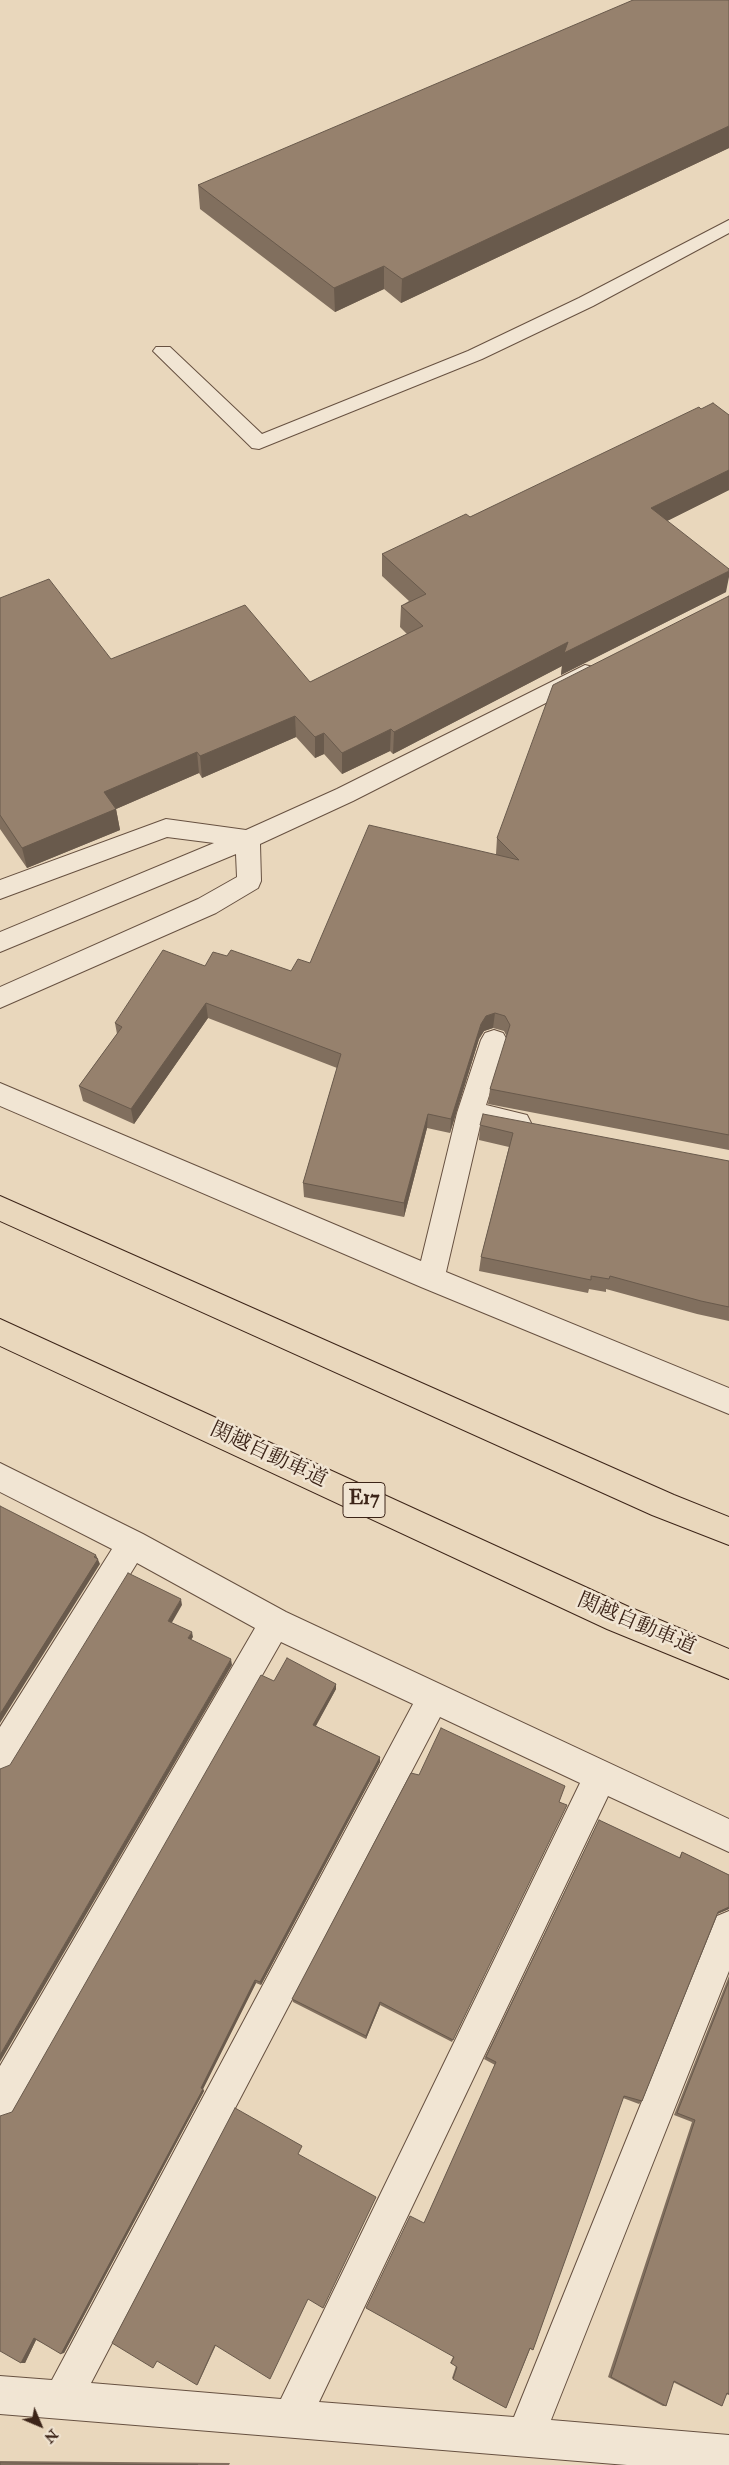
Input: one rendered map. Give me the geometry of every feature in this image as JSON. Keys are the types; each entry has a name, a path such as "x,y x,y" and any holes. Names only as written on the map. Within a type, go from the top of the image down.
{"highway":[{"path":"0,1208 654,1501 729,1531"},
{"name":"関越自動車道","path":"0,1332 618,1618 729,1664"}],"street":[{"path":"163,351 259,443 475,355 586,302 729,226"},
{"path":"0,942 248,839 345,796 602,665"},
{"path":"0,890 166,828 248,839"},
{"path":"0,998 207,906 249,881 248,839"},
{"path":"431,1278 470,1114 494,1040"},
{"path":"0,1094 431,1278 729,1401"},
{"path":"470,1114 537,1126"},
{"path":"0,1477 132,1544 275,1623 729,1836"},
{"path":"0,1757 132,1544"},
{"path":"0,2100 275,1623"},
{"path":"62,2400 433,1698"},
{"path":"291,2419 600,1776"},
{"path":"525,2437 729,1928"},
{"path":"0,2395 729,2454"}],"building":[{"path":"633,0 729,0 729,126 402,279 384,266 334,288 198,185"},
{"path":"713,403 729,415 729,470 651,508 729,569 729,571 564,653 568,642 394,732 391,729 342,753 324,733 315,737 295,716 200,756 197,752 104,792 116,809 22,848 0,815 0,598 49,579 111,659 245,605 310,682 423,626 401,606 426,594 382,554 466,514 470,517 699,407 701,409"},
{"path":"729,596 729,1135 490,1089 510,1025 505,1016 495,1013 486,1016 481,1024 451,1119 428,1114 404,1203 303,1183 341,1054 206,1003 131,1109 79,1086 122,1027 115,1023 163,950 205,966 213,952 227,956 231,950 291,971 298,959 310,963 369,825 519,860 497,838 553,685"},
{"path":"483,1114 729,1161 729,1307 610,1276 609,1279 591,1276 591,1280 481,1257 513,1133 480,1125"},
{"path":"0,1506 96,1555 94,1557 98,1559 0,1714"},
{"path":"128,1573 181,1599 168,1621 192,1632 188,1638 231,1659 0,2055 0,1769 10,1765"},
{"path":"287,1658 336,1684 313,1725 380,1757 260,1982 255,1980 201,2088 203,2089 61,2354 34,2338 21,2363 0,2351 0,2116 12,2112 261,1675 274,1681"},
{"path":"441,1728 565,1786 559,1802 567,1805 453,2040 380,2002 366,2036 292,1999 411,1773 419,1775"},
{"path":"599,1820 680,1858 682,1852 729,1875 729,1907 718,1912 642,2101 624,2096 533,2350 530,2348 506,2408 453,2379 457,2367 451,2363 454,2357 366,2308 410,2216 424,2223 496,2062 486,2057"},
{"path":"729,1981 729,2394 727,2393 722,2406 674,2381 666,2406 611,2377 695,2120 677,2113"},
{"path":"235,2108 302,2146 298,2154 376,2197 323,2308 308,2299 270,2379 215,2345 197,2385 157,2361 153,2368 112,2343"},
{"path":"0,2463 198,2465 0,2465"}]}
